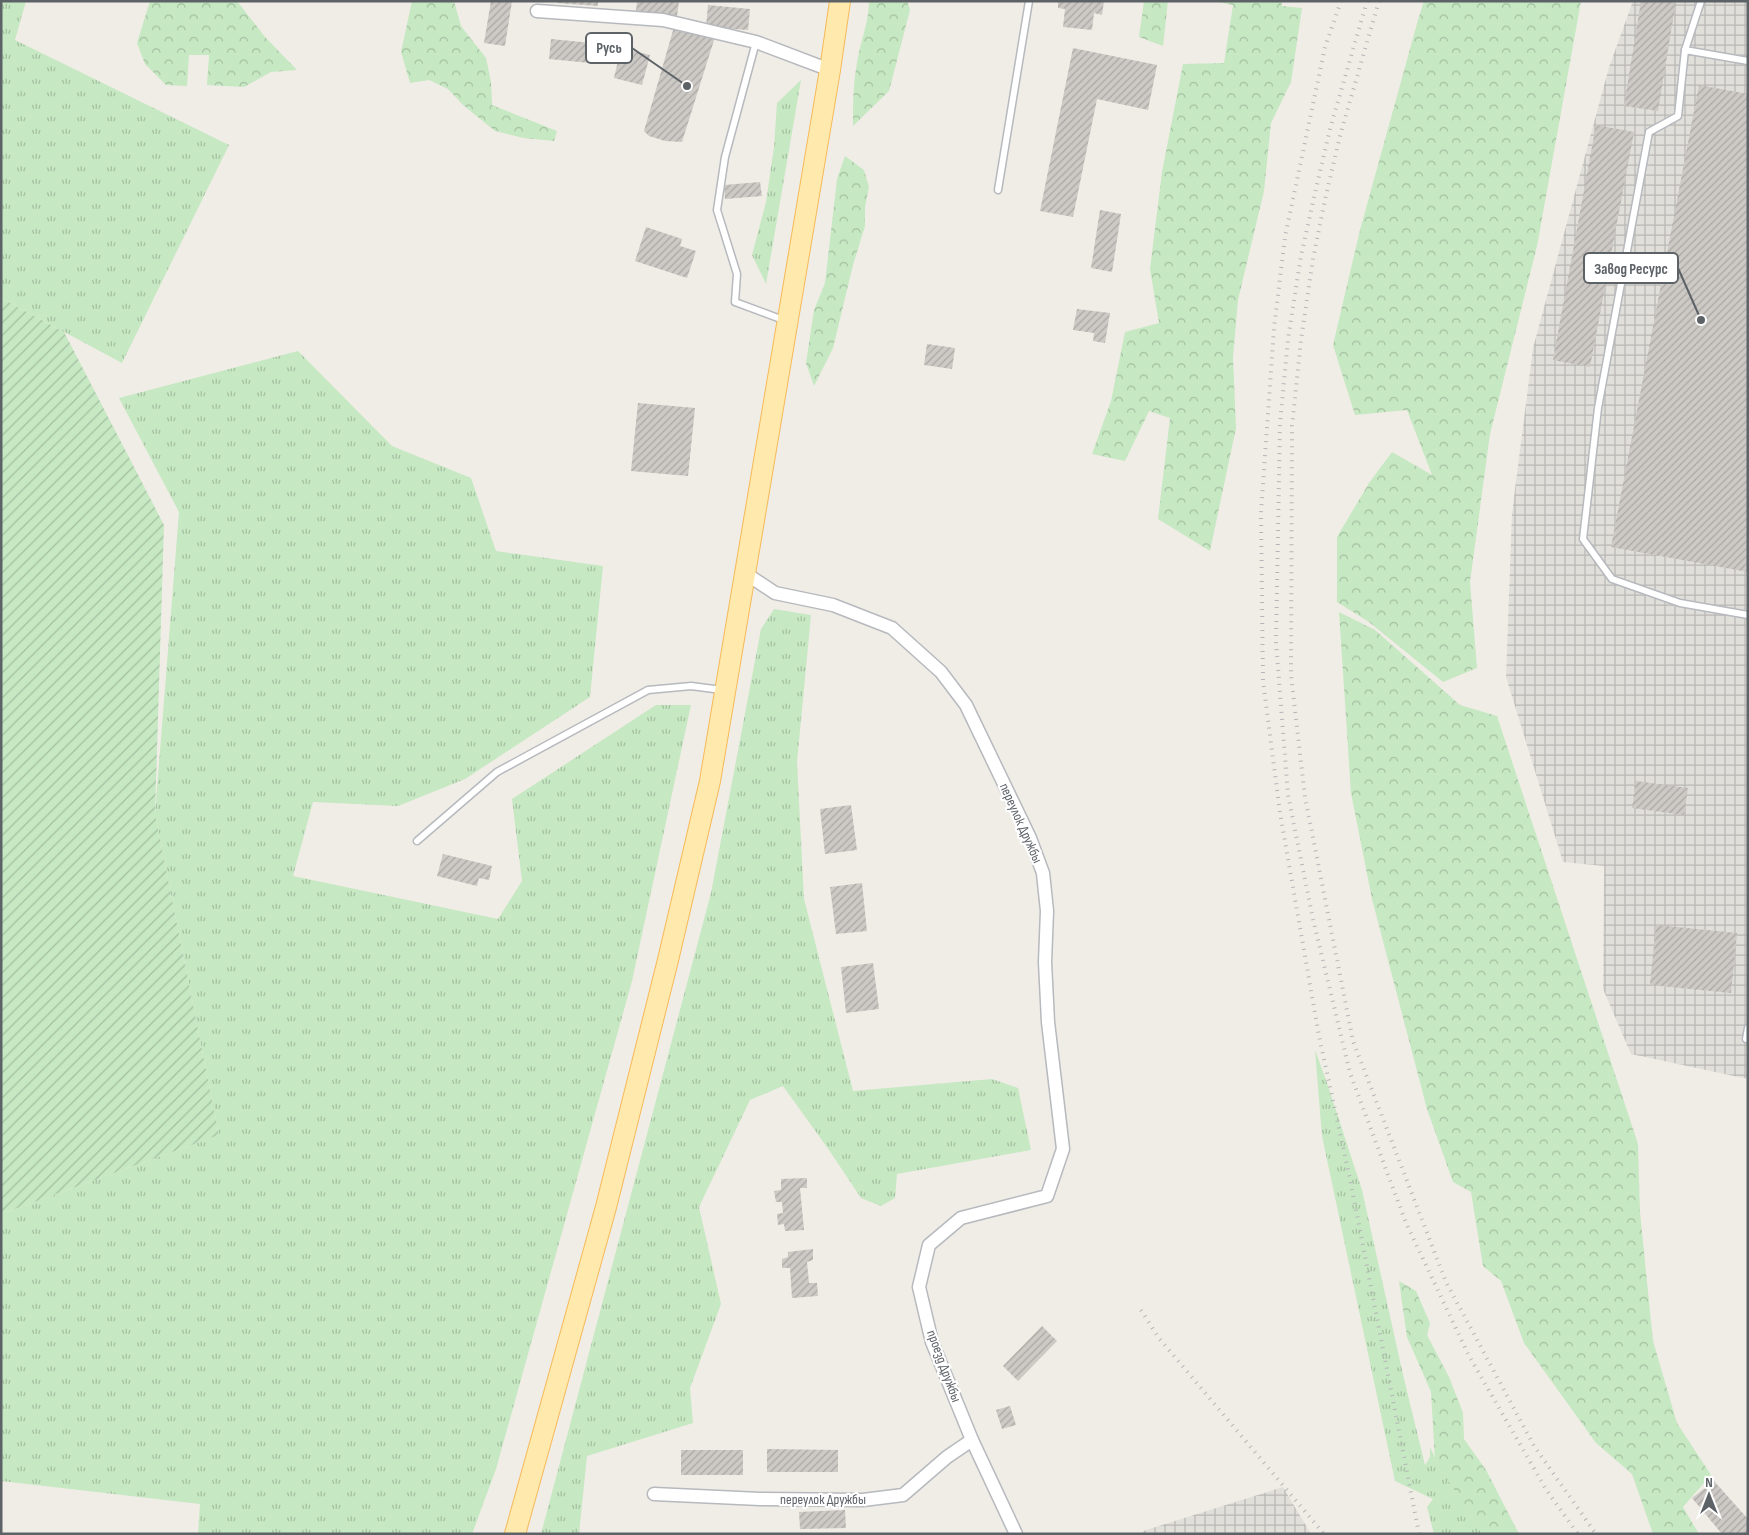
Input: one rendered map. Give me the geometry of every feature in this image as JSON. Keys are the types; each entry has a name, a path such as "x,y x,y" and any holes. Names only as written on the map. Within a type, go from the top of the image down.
{"main road":[{"path":"515,1534 606,1207 668,960 710,781 840,1"}],"street":[{"path":"537,11 663,20 756,42 830,70"},
{"name":"переулок Дружбы","path":"745,573 775,593 833,605 892,628 941,672 966,705 1030,838 1043,873 1047,911 1045,962 1048,1022 1064,1150 1047,1196 1005,1206"},
{"name":"проезд Дружбы","path":"1005,1206 961,1218 929,1245 919,1287 932,1342 972,1440 1016,1534"},
{"name":"переулок Дружбы","path":"654,1494 760,1499 863,1500 903,1496 947,1457 972,1440"}],"lane":[{"path":"998,190 1030,1"},
{"path":"1701,1 1685,50 1678,116 1649,132 1598,408 1583,539 1612,579 1680,603 1748,615"},
{"path":"756,42 725,157 717,210 737,274 735,302 787,322"},
{"path":"1685,50 1748,61"},
{"path":"417,841 497,772 648,690 690,686 725,690"},
{"path":"1746,1039 1748,1028"}],"shaded area":[{"path":"1633,1 1748,1 1748,1079 1631,1054 1603,989 1604,866 1563,862 1506,677 1512,513 1533,348 1609,67"},
{"path":"1283,1487 1311,1534 1141,1534 1143,1531"}],"green space":[{"path":"1,1 26,1 15,40 229,145 122,363 1,298"},
{"path":"150,1 237,1 265,37 297,70 271,72 244,87 207,85 209,55 189,55 187,86 166,85 145,64 137,43"},
{"path":"412,1 454,1 461,26 486,58 491,82 492,105 557,131 554,141 524,138 495,131 463,105 448,89 429,80 410,83 401,52"},
{"path":"869,1 907,1 910,10 889,91 853,126 858,55 868,17"},
{"path":"1144,1 1168,1 1163,46 1139,37"},
{"path":"1213,1 1281,1 1282,6 1302,8 1291,82 1271,123 1264,191 1238,300 1233,357 1236,428 1210,551 1158,519 1170,418 1149,411 1125,461 1092,454 1111,401 1125,332 1159,323 1150,269 1162,172 1183,64 1224,63 1233,5"},
{"path":"1424,1 1581,1 1537,246 1490,434 1470,582 1477,668 1443,682 1369,622 1337,602 1337,537 1369,483 1392,452 1432,475 1407,410 1355,415 1333,345 1360,230"},
{"path":"801,80 766,284 752,255 766,202 774,147 777,103"},
{"path":"845,156 864,170 869,187 865,207 865,226 853,265 833,348 814,386 806,363 814,310 825,283 837,179"},
{"path":"1,298 64,332 164,525 155,814 219,1135 1,1214"},
{"path":"298,351 392,446 471,478 496,551 603,566 590,697 465,779 398,806 313,802 293,876 498,919 522,881 512,799 656,705 691,705 632,981 496,1469 472,1534 198,1534 200,1504 1,1481 1,1214 219,1135 155,814 179,512 119,398"},
{"path":"774,609 811,615 797,762 804,899 853,1091 992,1079 1018,1088 1031,1150 897,1174 895,1198 881,1206 861,1198 783,1086 750,1100 699,1207 721,1304 690,1388 693,1423 587,1456 579,1534 541,1534 711,893 761,629"},
{"path":"1339,612 1375,630 1460,705 1497,716 1638,1144 1640,1212 1653,1341 1677,1423 1711,1475 1683,1507 1699,1534 1653,1534 1632,1474 1596,1443 1524,1343 1501,1281 1483,1266 1471,1192 1453,1182 1427,1109 1372,899 1351,793"},
{"path":"1315,1050 1362,1190 1425,1465 1430,1457 1430,1447 1436,1460 1482,1534 1434,1534 1427,1507 1433,1499 1395,1481 1322,1136"},
{"path":"1399,1281 1416,1291 1430,1323 1427,1335 1449,1377 1463,1413 1464,1439 1486,1470 1519,1534 1482,1534 1435,1460 1431,1392 1407,1337"}],"building":[{"path":"491,1 512,1 505,46 484,43"},
{"path":"557,1 598,1 598,6 557,3"},
{"path":"637,1 679,1 677,16 636,11"},
{"path":"1058,1 1104,1 1102,15 1094,13 1092,30 1063,27 1065,9 1058,8"},
{"path":"1641,1 1676,1 1658,111 1624,106"},
{"path":"708,5 750,9 748,30 706,27"},
{"path":"674,27 715,37 682,142 665,141 649,136 644,131"},
{"path":"551,39 592,43 590,63 549,59"},
{"path":"621,48 650,55 642,85 614,78"},
{"path":"1073,48 1157,65 1148,110 1097,99 1073,217 1040,211"},
{"path":"1699,85 1748,94 1748,572 1611,547"},
{"path":"1596,125 1634,132 1590,367 1553,360"},
{"path":"760,182 762,196 725,199 724,185"},
{"path":"1100,210 1121,214 1112,272 1091,268"},
{"path":"646,227 682,239 680,246 696,251 687,278 635,261"},
{"path":"1077,309 1110,313 1105,343 1093,341 1094,333 1073,330"},
{"path":"927,344 955,348 952,369 924,365"},
{"path":"638,403 695,408 688,476 631,471"},
{"path":"1636,781 1688,788 1684,815 1632,808"},
{"path":"851,805 857,850 825,854 820,809"},
{"path":"443,854 492,866 489,880 479,878 477,886 437,876"},
{"path":"862,883 867,931 836,934 830,887"},
{"path":"1656,925 1737,933 1731,993 1650,985"},
{"path":"873,963 879,1009 846,1013 841,967"},
{"path":"807,1178 807,1188 800,1188 804,1230 785,1231 784,1224 778,1225 777,1214 783,1213 782,1202 776,1202 774,1191 781,1190 781,1179"},
{"path":"813,1249 813,1260 807,1262 809,1283 817,1283 818,1296 792,1298 790,1268 782,1268 782,1259 788,1257 788,1252"},
{"path":"1042,1326 1057,1341 1018,1381 1003,1366"},
{"path":"1010,1406 1016,1425 1002,1429 996,1410"},
{"path":"767,1449 838,1450 838,1472 767,1472"},
{"path":"681,1450 743,1450 743,1475 681,1475"},
{"path":"1714,1481 1748,1519 1748,1534 1722,1534 1692,1498"},
{"path":"845,1510 846,1528 800,1529 799,1512"}],"railway":[{"path":"1341,1 1325,47 1285,237 1274,328 1261,513 1263,681 1280,813 1319,1036 1350,1179 1419,1534"},
{"path":"1367,1 1330,129 1315,193 1301,256 1288,339 1280,424 1276,642 1288,795 1313,919 1350,1073 1406,1223 1469,1356 1547,1491 1578,1534"},
{"path":"1379,1 1341,132 1326,195 1313,259 1301,340 1292,426 1291,675 1305,797 1353,1041 1446,1282 1534,1446 1596,1534"},
{"path":"1141,1310 1158,1337 1324,1534"}],"place":[{"name":"Русь","path":"687,86"},
{"name":"Завод Ресурс","path":"1701,320"}]}
